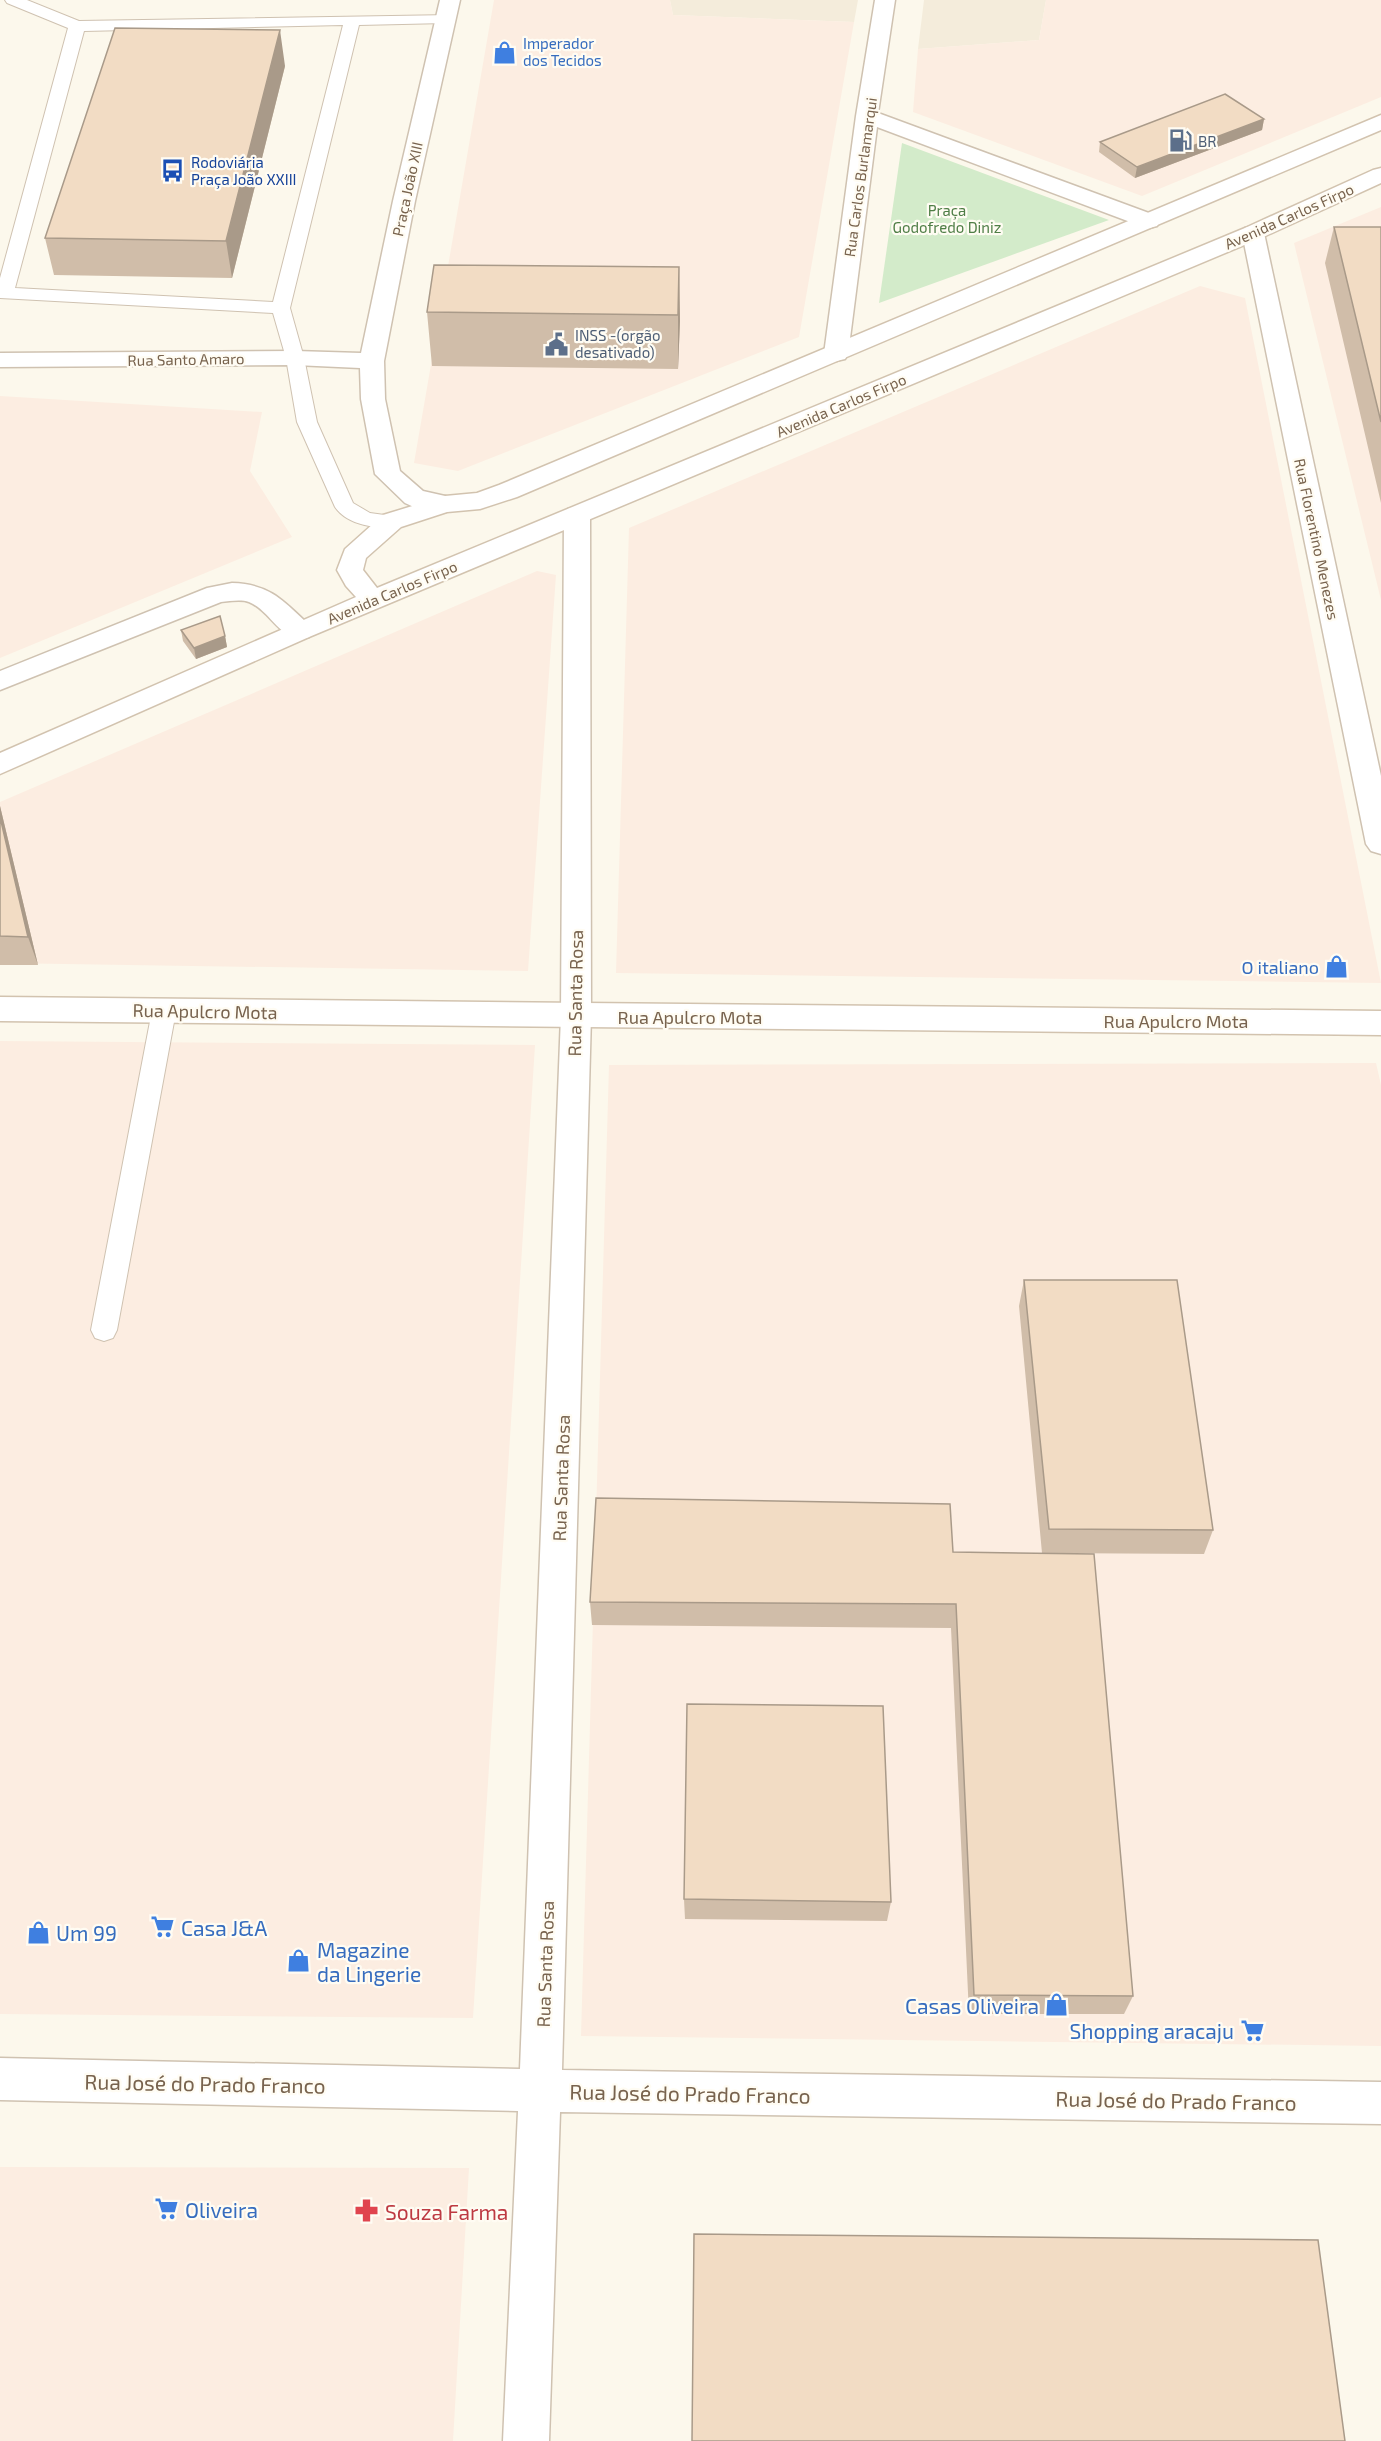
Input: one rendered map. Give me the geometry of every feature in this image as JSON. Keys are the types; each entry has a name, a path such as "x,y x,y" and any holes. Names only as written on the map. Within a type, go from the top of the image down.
{"street":[{"name":"Rua Carlos Burlamarqui","path":"836,354 867,116 885,0"},
{"name":"Praça João XIII","path":"444,504 426,502 414,497 388,474 373,399 372,361 404,201 448,9"},
{"path":"867,116 1149,221"},
{"path":"373,600 355,580 350,570 354,555 392,521 444,504 480,501 508,491 1381,122"},
{"name":"Avenida Carlos Firpo","path":"0,764 299,631 1252,233 1381,175"},
{"name":"Rua Florentino Menezes","path":"1252,233 1381,844"},
{"name":"Rua Santo Amaro","path":"0,360 295,358 372,361"},
{"name":"Rua Santa Rosa","path":"526,2441 576,1016 577,515"},
{"path":"0,681 216,594 234,591 254,592 267,599 299,631"},
{"name":"Rua Apulcro Mota","path":"0,1009 1381,1023"},
{"name":"Rua José do Prado Franco","path":"0,2079 540,2091 1381,2103"}],"lane":[{"path":"13,0 77,26 352,21 448,9"},
{"path":"352,21 281,308 295,358 307,423 345,507 366,519 392,521"},
{"path":"77,26 2,293 281,308"},
{"path":"104,1330 164,1011"}],"shaded area":[{"path":"494,0 670,0 673,15 854,22 799,337 458,471 414,463"},
{"path":"670,0 858,0 854,22 673,15"},
{"path":"924,0 1046,0 1039,40 918,49"},
{"path":"1046,0 1381,0 1381,97 1142,196 913,112 918,49 1039,40"},
{"path":"1381,207 1381,600 1294,243"},
{"path":"1200,286 1245,298 1381,983 616,973 629,528"},
{"path":"0,396 262,412 250,471 292,537 0,658"},
{"path":"537,571 556,575 528,971 0,963 0,802"},
{"path":"0,1041 535,1045 473,2018 0,2014"},
{"path":"1376,1063 1381,1085 1381,2046 581,2036 609,1065"},
{"path":"0,2167 469,2168 453,2441 0,2441"}],"green space":[{"name":"Praça Godofredo Diniz","path":"902,143 1109,220 879,303"}],"building":[{"name":"Rodoviária Praça João XXIII","path":"115,28 280,30 226,241 45,238"},
{"name":"BR","path":"1225,94 1264,119 1137,167 1100,142"},
{"path":"1334,227 1381,227 1381,422"},
{"path":"434,265 679,267 678,315 427,312"},
{"path":"220,616 225,636 194,648 181,630"},
{"path":"0,817 28,937 0,936"},
{"path":"1024,1280 1177,1280 1213,1530 1049,1529"},
{"path":"596,1498 950,1504 953,1552 1094,1554 1133,1996 974,1995 956,1604 590,1602"},
{"path":"687,1704 883,1706 891,1902 684,1899"},
{"path":"694,2234 1318,2240 1345,2441 692,2441"}],"place":[{"name":"Imperador dos Tecidos","path":"505,52"},
{"name":"BR","path":"1180,141"},
{"name":"Rodoviária Praça João XXIII","path":"173,171"},
{"name":"INSS -(orgão desativado)","path":"557,344"},
{"name":"O italiano","path":"1337,967"},
{"name":"Casa J&A","path":"163,1927"},
{"name":"Um 99","path":"38,1932"},
{"name":"Magazine da Lingerie","path":"299,1961"},
{"name":"Casas Oliveira","path":"1057,2005"},
{"name":"Shopping aracaju","path":"1252,2030"},
{"name":"Oliveira","path":"167,2209"},
{"name":"Souza Farma","path":"367,2211"}]}
